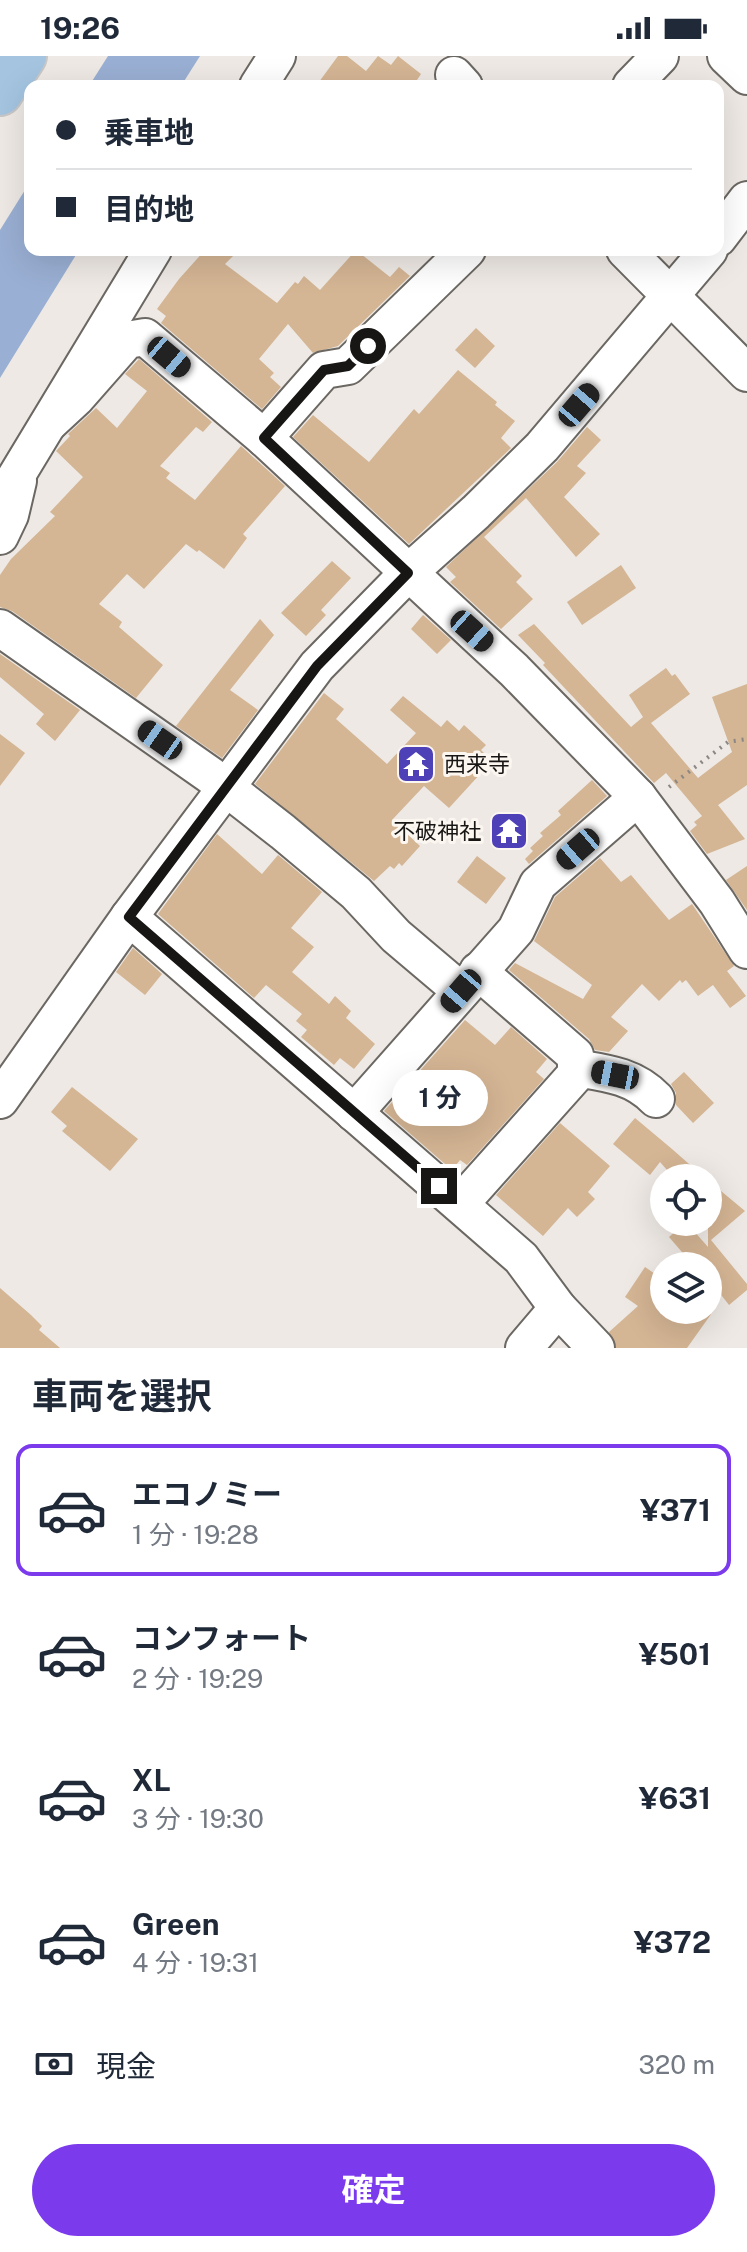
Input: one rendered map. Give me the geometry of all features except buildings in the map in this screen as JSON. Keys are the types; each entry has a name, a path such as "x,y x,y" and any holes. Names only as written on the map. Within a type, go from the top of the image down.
{"main road":[{"path":"0,93 24,56"}],"street":[{"path":"262,80 277,56"},
{"path":"637,80 660,56"},
{"path":"726,56 747,76"},
{"path":"724,230 747,200"},
{"path":"49,423 149,256"},
{"path":"264,438 324,370 348,366 461,256"},
{"path":"631,256 747,373"},
{"path":"0,1100 129,917 317,666 408,573 542,447 704,256"},
{"path":"0,503 10,466 127,340 145,337 264,438 514,670 641,802 717,902 747,950"},
{"path":"0,536 10,515 10,466"},
{"path":"0,628 210,775 356,893 396,936 470,981 575,1055 577,1073 460,1204"},
{"path":"354,1113 516,930 538,884 641,802"},
{"path":"129,917 521,1258 558,1308 596,1348"},
{"path":"576,1068 630,1079 645,1087 656,1099"},
{"path":"524,1348 558,1308"}],"path":[{"path":"641,802 728,742 747,739"}],"water":[{"path":"108,56 200,56 185,80 93,80"},
{"path":"24,192 24,256 75,256 0,378 0,230"}],"place":[{"name":"西来寺","path":"416,764"},
{"name":"不破神社","path":"509,831"}],"route":[{"path":"368,346 348,366 324,370 264,438 408,573 317,666 129,917 439,1186"}]}
